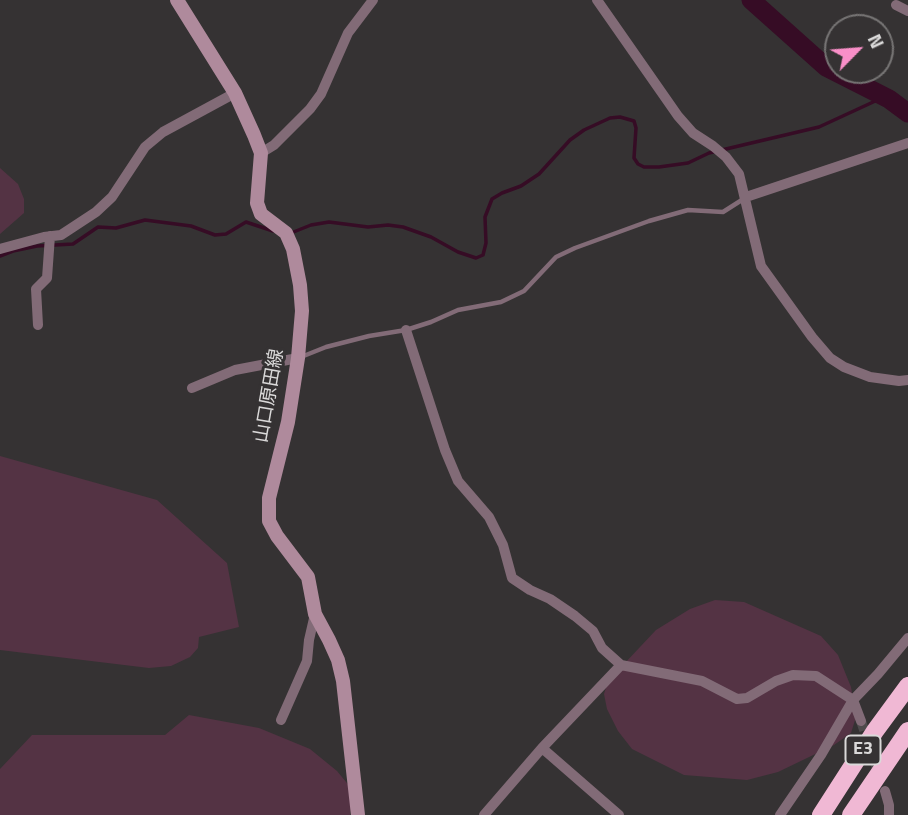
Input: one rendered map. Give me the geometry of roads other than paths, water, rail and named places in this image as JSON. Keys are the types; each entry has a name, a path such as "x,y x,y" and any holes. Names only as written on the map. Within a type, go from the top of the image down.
{"highway":[{"name":"E3","path":"821,815 875,731 908,686"},
{"name":"E3","path":"851,815 908,731"}],"main road":[{"name":"山口原田線","path":"177,0 235,93 261,153 257,204 261,214 286,233 293,249 302,311 298,358 288,422 269,498 269,521 308,577 314,614 338,660 358,815"}],"street":[{"path":"261,153 274,145 321,94 348,33 373,0"},
{"path":"597,0 678,116 693,133 726,157 739,174 761,266 830,358 844,367 870,377 908,380"},
{"path":"896,5 908,11"},
{"path":"0,249 61,235 96,212 112,197 145,147 163,132 235,93"},
{"path":"746,197 908,143"},
{"path":"38,325 36,289 47,278 50,236"},
{"path":"406,330 445,450 458,481 489,517 503,545 512,578 575,616 593,631 602,648 621,666 702,681 737,699 747,698 776,681 793,676 816,676 853,700 861,721"},
{"path":"192,388 235,370 298,358"},
{"path":"281,719 307,661 314,614"},
{"path":"780,815 821,755 853,700 908,638"},
{"path":"484,815 542,748 621,666"},
{"path":"542,748 619,815"},
{"path":"885,791 889,815"}],"lane":[{"path":"298,358 326,347 430,323 458,310 501,302 524,291 556,257 575,248 688,210 723,212 746,197"}],"waterway":[{"path":"751,0 826,67 889,99 908,113"},
{"path":"291,233 311,225 329,222 368,227 403,227 476,258 483,255 486,243 485,217 492,199 521,186 539,174 570,140 610,118 620,117 634,121 634,158 644,167 659,167 688,163 709,153 819,127 884,97"},
{"path":"0,256 37,246 73,244 98,227 116,228 145,220 191,226 215,235 226,234 246,222 273,231"}],"tunnel":[{"path":"861,721 879,774"}]}
